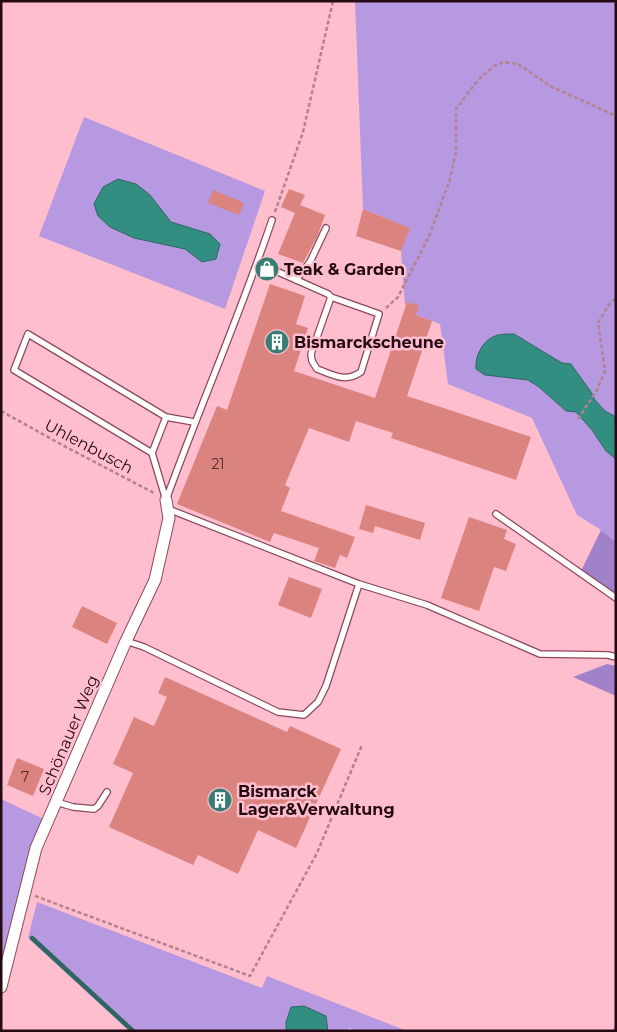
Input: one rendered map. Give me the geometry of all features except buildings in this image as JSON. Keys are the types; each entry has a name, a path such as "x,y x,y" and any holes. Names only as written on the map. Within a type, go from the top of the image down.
{"street":[{"name":"Schönauer Weg","path":"1,987 36,848 126,641 155,580 168,518 166,504"}],"lane":[{"path":"166,504 194,422 258,263 272,220"},
{"path":"296,280 310,262 326,228"},
{"path":"258,263 331,297 379,314 361,372 353,377 344,379 317,370 312,361 311,354 331,297"},
{"path":"152,453 14,370 28,334 166,417 194,422"},
{"path":"166,417 152,453 166,504"},
{"path":"166,504 359,584 427,605 540,654 608,655 616,657"},
{"path":"496,514 616,598"},
{"path":"126,641 144,646 278,712 304,715 318,702 326,686 359,584"},
{"path":"56,802 94,810 107,792"}],"path":[{"path":"272,220 302,132 333,1"},
{"path":"379,314 398,298 430,234 450,179 456,152 456,109 478,80 494,66 504,62 518,64 550,86 616,116"},
{"path":"578,419 597,390 605,371 598,323 608,306 616,298"},
{"name":"Uhlenbusch","path":"1,411 166,504"},
{"path":"25,892 250,976 317,853 362,745"},
{"path":"614,1031 616,1027"}],"shaded area":[{"path":"355,1 616,1 616,417 605,411 595,400 571,364 562,363 514,334 497,335 484,344 479,351 485,375 528,380 539,387 566,411 576,412 592,430 606,451 616,459 616,542 577,515 532,418 448,384 440,324 416,315 418,305 407,302 405,306 401,251 409,228 363,209"},
{"path":"84,117 265,191 225,309 39,236"},
{"path":"118,179 136,184 150,195 171,222 210,234 220,244 216,259 202,262 185,249 134,238 110,227 98,216 94,204 103,187"},
{"path":"514,334 562,363 571,364 595,400 605,411 616,417 616,459 606,451 592,430 576,412 566,411 539,387 528,380 485,375 476,369 477,358 481,348 488,340 498,335"},
{"path":"601,530 616,542 616,600 580,573"},
{"path":"607,664 616,666 616,696 573,677"},
{"path":"1,799 48,821 1,977"},
{"path":"37,902 262,988 267,976 407,1031 354,1031 349,1028 347,1031 328,1031 326,1016 286,1022 286,1031 129,1031 28,938"},
{"path":"304,1006 326,1016 328,1031 286,1031 286,1022 291,1007"}],"waterway":[{"path":"32,938 133,1031"}],"place":[{"name":"Teak & Garden","path":"267,269"},
{"name":"Bismarckscheune","path":"277,342"},
{"name":"Bismarck Lager&Verwaltung","path":"220,800"}]}
